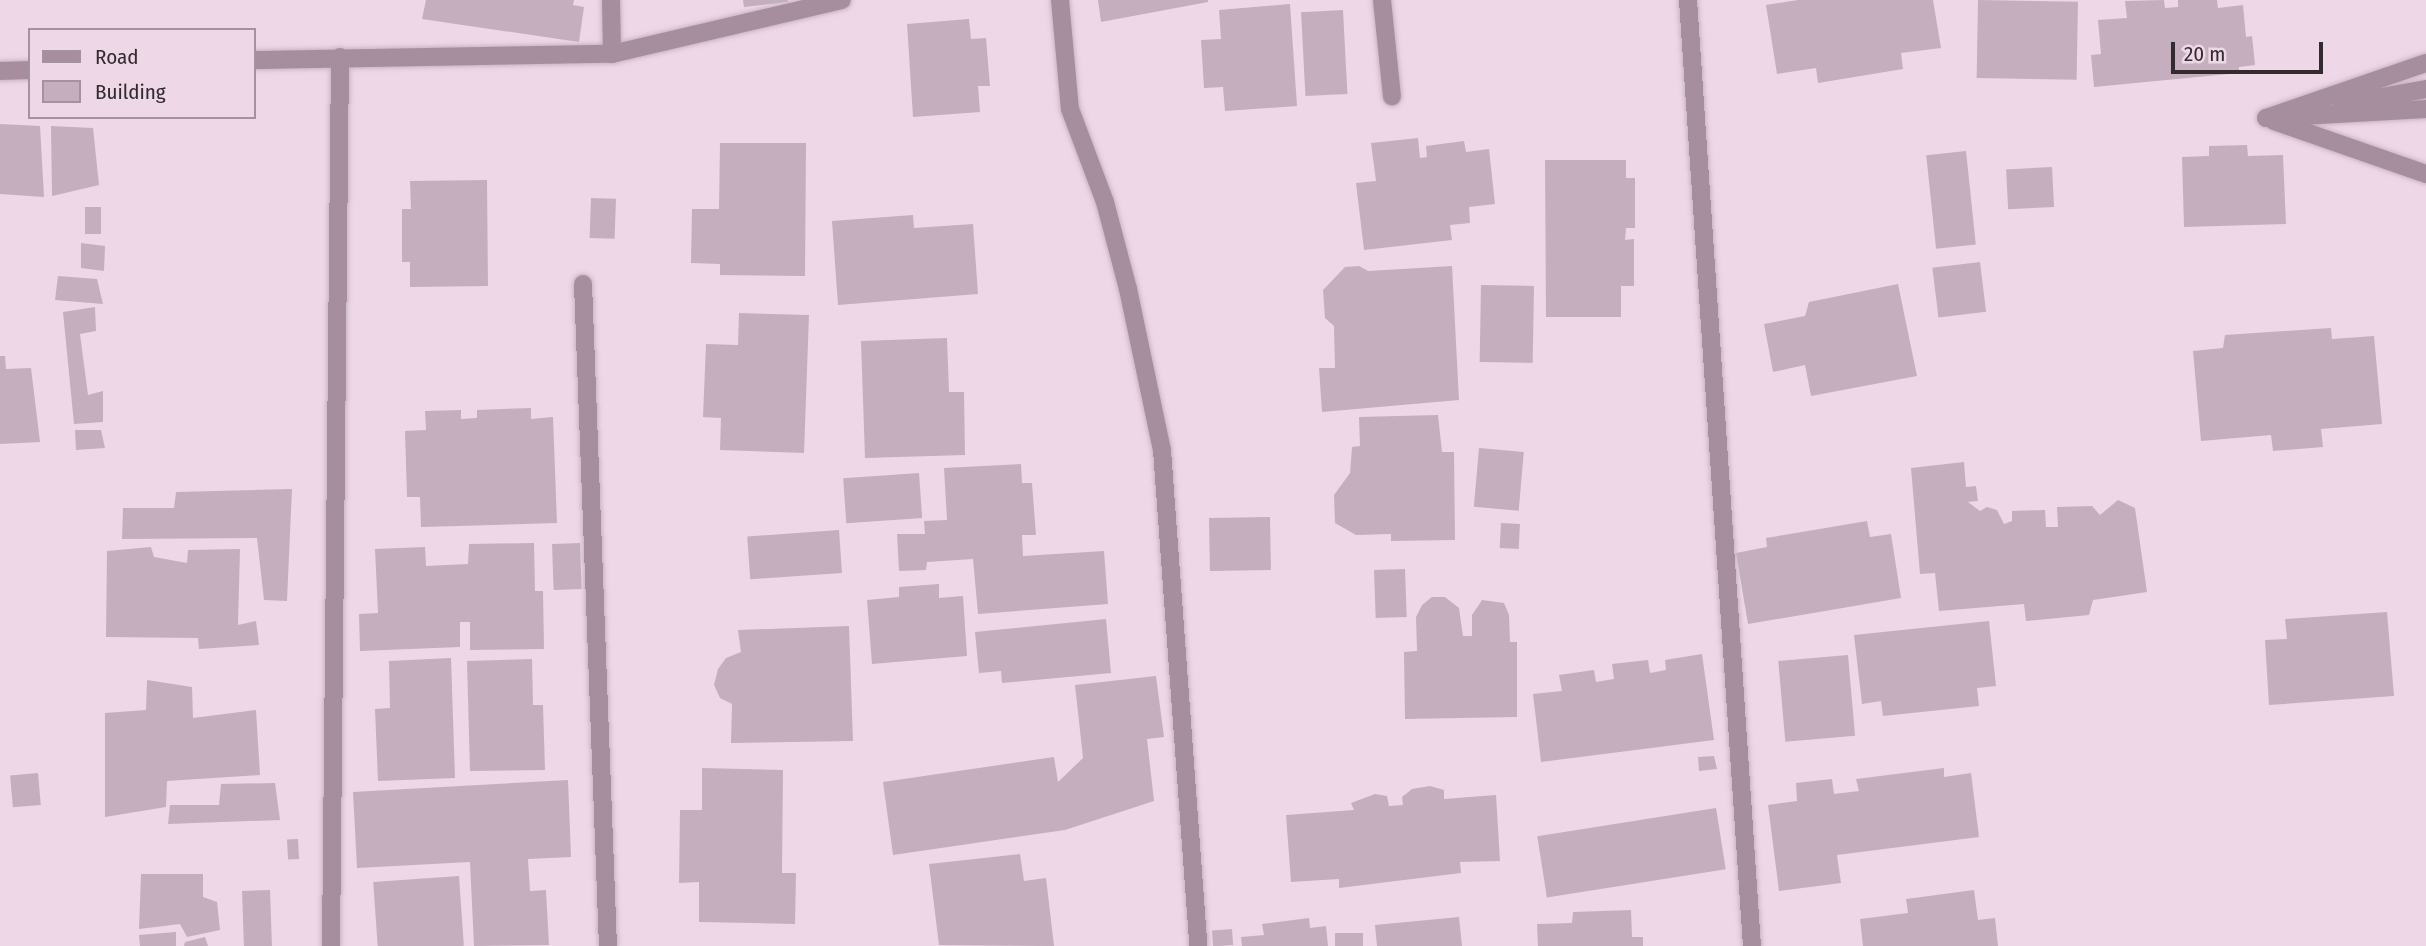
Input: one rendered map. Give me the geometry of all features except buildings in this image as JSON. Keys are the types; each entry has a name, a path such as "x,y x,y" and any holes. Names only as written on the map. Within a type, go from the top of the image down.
{"street":[{"path":"611,0 612,54"},
{"path":"256,60 612,54 842,0"},
{"path":"1060,0 1070,108 1105,202 1129,289 1162,450 1198,946"},
{"path":"1382,0 1392,96"},
{"path":"1688,0 1752,946"},
{"path":"331,946 340,57"},
{"path":"2266,118 2426,63"},
{"path":"0,71 28,70"},
{"path":"2266,118 2426,89"},
{"path":"2266,118 2426,109"},
{"path":"2266,118 2426,174"},
{"path":"583,284 608,946"}]}
